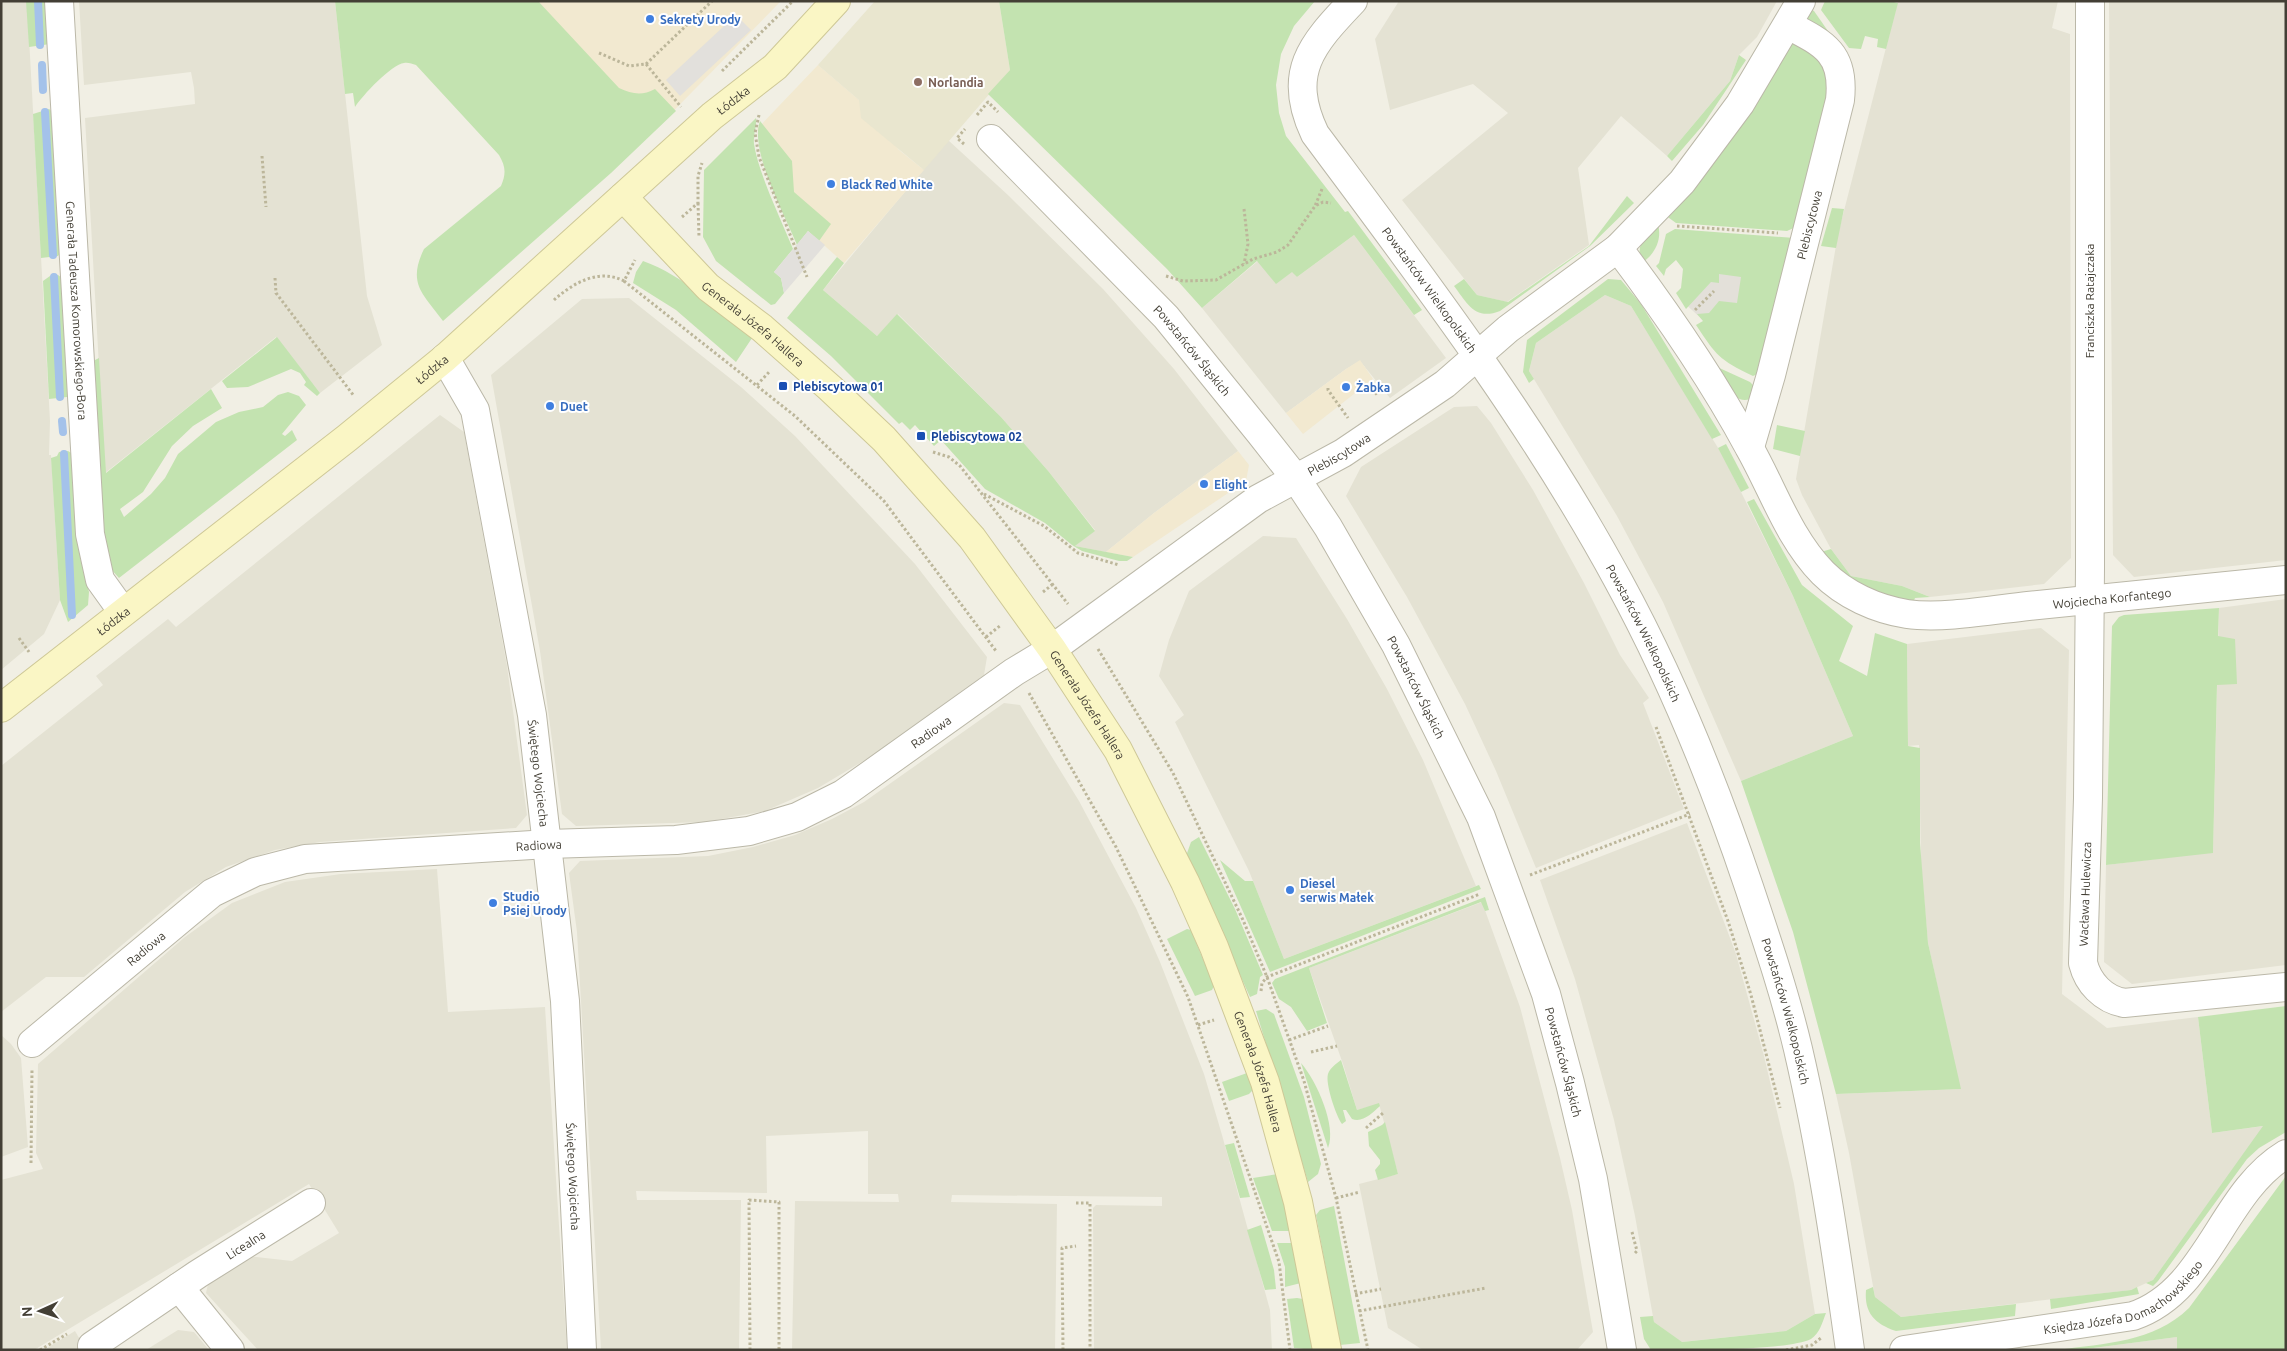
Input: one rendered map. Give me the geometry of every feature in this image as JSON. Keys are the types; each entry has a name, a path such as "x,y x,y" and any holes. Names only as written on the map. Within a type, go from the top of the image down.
{"street":[{"name":"Generała Tadeusza Komorowskiego-Bora","path":"59,1 90,534 100,580 123,612"},
{"name":"Łódzka","path":"1,708 347,438 445,358 712,116 775,67 836,1"},
{"name":"Powstańców Wielkopolskich","path":"1353,1 1313,46 1306,63 1303,97 1306,115 1316,134 1478,354 1593,536 1620,584 1660,664 1720,802 1765,933 1797,1046 1820,1157 1850,1350"},
{"name":"Franciszka Ratajczaka","path":"2090,1 2090,601"},
{"name":"Plebiscytowa","path":"1052,649 1258,500 1344,453 1446,384 1508,328 1618,248 1682,182 1740,104 1794,13 1812,37 1833,55 1840,72 1841,94 1771,375 1750,447"},
{"name":"Powstańców Śląskich","path":"997,128 1166,317 1297,480 1328,526 1396,645 1481,816 1546,994 1593,1179 1622,1350"},
{"name":"Generała Józefa Hallera","path":"623,197 708,287 762,328 884,438 972,538 1052,649 1118,750 1185,882 1227,978 1265,1082 1293,1181 1327,1350"},
{"path":"1618,248 1721,398 1750,447"},
{"name":"Świętego Wojciecha","path":"445,358 475,410 532,715 565,1001 582,1350"},
{"name":"Wojciecha Korfantego","path":"1750,447 1795,537 1822,572 1856,597 1882,608 1908,614 1939,614 2090,601 2286,580"},
{"name":"Wacława Hulewicza","path":"2090,601 2088,798 2083,958 2087,978 2108,997 2129,1004 2286,987"},
{"name":"Radiowa","path":"32,1043 212,893 255,872 288,862 323,858 548,844 676,840 749,831 797,817 843,794 1014,672 1052,649"},
{"name":"Księdza Józefa Domachowskiego","path":"1904,1350 2010,1343 2132,1316 2162,1302 2178,1289 2259,1175 2286,1154"},
{"name":"Licealna","path":"92,1346 311,1202"},
{"path":"179,1287 230,1350"}],"path":[{"path":"599,52 628,66 646,64 712,1"},
{"path":"646,64 683,109"},
{"path":"976,116 988,102 997,128"},
{"path":"761,108 755,132 759,156 807,277"},
{"path":"965,144 957,138 969,124"},
{"path":"262,156 266,207"},
{"path":"1159,276 1183,281 1216,280 1243,264 1288,245 1315,206"},
{"path":"1243,264 1248,244 1244,209"},
{"path":"1674,226 1787,234"},
{"path":"1166,276 1172,283"},
{"path":"275,278 276,293 358,400"},
{"path":"624,281 795,416 884,501 992,647 1024,685 1116,847 1188,997 1278,1262 1290,1350"},
{"path":"1693,311 1714,291"},
{"path":"1328,388 1350,420"},
{"path":"982,493 1044,526 1078,553 1124,567"},
{"path":"19,638 31,655"},
{"path":"1654,720 1740,958 1782,1115"},
{"path":"1529,875 1689,815"},
{"path":"1267,977 1486,892"},
{"path":"1290,1040 1328,1026"},
{"path":"31,1162 32,1043"},
{"path":"1311,1052 1337,1046"},
{"path":"1366,1128 1383,1113"},
{"path":"1336,1198 1360,1192"},
{"path":"750,1350 749,1200 779,1202 779,1350"},
{"path":"1076,1203 1090,1203 1090,1350"},
{"path":"1062,1350 1062,1248 1076,1246"},
{"path":"1355,1294 1380,1288"},
{"path":"1359,1312 1486,1288"},
{"path":"1786,1350 1812,1345 1824,1333"}],"shaded area":[{"path":"1,1 27,1 50,421 49,455 51,455 60,600 44,634 1,670"},
{"path":"79,1 335,1 367,296 382,345 320,393 276,337 105,473 85,118 195,104 191,72 84,85"},
{"path":"538,1 781,1 651,134"},
{"name":"Norlandia","path":"875,1 999,1 1010,70 924,170 861,118 859,100 818,65"},
{"path":"1399,1 1777,1 1757,37 1739,55 1730,81 1667,156 1621,116 1578,168 1589,245 1507,302 1477,295 1402,200 1508,113 1473,84 1390,110 1375,39"},
{"path":"1898,1 2058,1 2052,28 2070,34 2071,558 2044,584 1930,597 1902,586 1851,576 1831,549 1802,495 1796,479 1838,234"},
{"path":"2109,1 2286,1 2286,560 2134,577 2113,555"},
{"path":"736,15 751,30 680,96 666,80"},
{"path":"818,65 859,100 899,150 924,170 844,263 808,231 757,129"},
{"path":"948,140 1009,196 1103,289 1174,369 1238,451 1154,513 1106,552 1075,546 1095,530 1049,472 1001,417 898,314 877,336 823,290"},
{"path":"808,231 825,245 784,293 781,278 774,272"},
{"path":"1354,235 1446,358 1390,398 1360,361 1346,369 1286,413 1202,308 1258,261 1292,271 1297,277"},
{"path":"1692,243 1777,250 1765,331 1704,321 1681,300"},
{"path":"1605,295 1631,306 1723,456 1793,596 1853,736 1741,781 1663,602 1617,516 1529,371 1536,343"},
{"path":"629,298 741,387 795,436 915,564 987,657 984,675 870,757 818,788 765,811 705,822 576,826 562,814 540,651 491,375 582,299"},
{"path":"1360,360 1373,379 1303,434 1286,413"},
{"path":"1477,406 1491,423 1533,490 1584,583 1620,655 1649,698 1643,703 1684,809 1536,868 1496,771 1465,704 1407,597 1346,496 1361,467 1454,407"},
{"path":"440,415 464,432 507,666 527,815 516,828 320,842 275,850 226,867 185,892 84,977 46,977 1,1012 1,766 103,685 96,676 168,619 176,627"},
{"path":"1238,451 1249,465 1246,481 1133,557 1106,552 1154,513"},
{"path":"1263,536 1296,538 1347,619 1387,689 1423,760 1476,886 1284,959 1249,871 1175,722 1184,715 1159,676 1169,640 1189,591"},
{"path":"2286,599 2286,965 2132,984 2104,962 2106,865 2213,852 2219,608"},
{"path":"2041,628 2069,650 2062,994 2107,1028 2198,1017 2212,1133 2264,1126 2153,1280 2131,1290 1901,1317 1875,1297 1849,1153 1836,1094 1960,1089 1928,943 1921,863 1919,745 1908,746 1907,644"},
{"path":"1004,703 1020,705 1079,801 1136,908 1160,962 1204,1074 1222,1135 1270,1310 1272,1350 1094,1350 1093,1208 1096,1205 1162,1206 1162,1197 952,1195 951,1202 1057,1204 1055,1350 792,1350 795,1201 899,1202 898,1194 868,1194 868,1131 766,1136 767,1193 636,1191 637,1200 741,1200 739,1350 601,1350 577,932 569,873 580,861 708,856 753,847 795,835 832,819 864,802"},
{"path":"1687,823 1736,954 1764,1056 1794,1184 1815,1314 1786,1331 1681,1342 1654,1322 1635,1216 1614,1120 1575,979 1540,880"},
{"path":"437,869 448,1012 545,1007 567,1350 258,1350 206,1293 208,1284 247,1256 292,1261 339,1233 309,1184 34,1350 1,1350 1,1180 43,1169 36,1153 38,1064 185,937 232,903 285,882 341,874"},
{"path":"1482,902 1520,1007 1572,1210 1593,1332 1577,1350 1423,1350 1388,1328 1359,1184 1398,1174 1379,1104 1357,1110 1309,968"},
{"path":"1,1035 11,1044 21,1058 28,1147 1,1157"},
{"path":"178,1330 194,1332 209,1350 146,1350"},
{"path":"75,1331 86,1350 44,1350"},
{"path":"2177,1337 2177,1350 2078,1350"}],"green space":[{"path":"26,1 48,1 50,44 29,47"},
{"path":"335,1 538,1 619,88 637,93 646,93 655,89 676,111 611,173 443,321 420,288 417,280 419,261 424,249 501,186 504,178 503,163 499,155 416,65 406,63 392,69 370,89 355,107 353,93 345,94"},
{"path":"999,1 1315,1 1294,26 1281,54 1276,85 1279,113 1286,136 1345,212 1348,211 1422,310 1414,315 1354,235 1297,277 1292,272 1276,284 1257,261 1202,308 1167,269 988,94 1010,70"},
{"path":"1825,1 1890,1 1898,3 1886,49 1877,47 1878,39 1865,36 1861,49 1849,48 1821,10"},
{"path":"1809,8 1814,11 1837,44 1805,20"},
{"path":"1795,43 1818,52 1831,88 1798,226 1787,231 1676,223 1665,215 1788,46"},
{"path":"1739,55 1746,60 1703,125 1672,161 1667,156 1730,81"},
{"path":"49,109 54,113 62,251 58,256 41,258 33,114"},
{"path":"756,118 754,144 757,156 765,183 793,249 774,272 781,278 784,293 775,304 771,305 716,261 703,237 704,170"},
{"path":"760,121 792,161 794,192 831,224 819,241 808,231 797,245 764,165 759,148 758,133"},
{"path":"1627,196 1634,203 1590,246 1500,311 1484,314 1472,309 1454,286 1464,279 1477,295 1508,302 1589,246"},
{"path":"1832,208 1844,209 1836,248 1821,246"},
{"path":"1658,224 1659,235 1657,245 1655,250 1643,262 1640,256 1640,246"},
{"path":"1675,229 1795,238 1762,372 1753,376 1725,361 1709,344 1696,325 1703,321 1697,314 1709,313 1719,301 1737,303 1741,277 1719,274 1719,283 1711,282 1686,309 1676,293 1681,288 1683,269 1676,260 1666,269 1664,276 1656,266 1659,263 1666,234"},
{"path":"837,257 844,263 823,290 877,336 897,314 1001,417 1049,472 1095,531 1075,546 1133,557 1127,561 1119,561 1082,551 1072,545 1045,523 985,489 941,440 934,446 915,425 910,430 902,422 899,424 831,356 787,318"},
{"path":"643,261 658,267 687,284 752,338 736,362 676,310 633,283 636,272"},
{"path":"58,275 62,278 70,395 49,399 43,281 50,276"},
{"path":"1608,279 1621,280 1641,304 1721,435 1712,439 1631,306 1605,295 1536,343 1529,371 1534,379 1529,383 1523,372 1527,340"},
{"path":"277,337 320,393 317,396 304,385 306,382 300,373 291,369 248,387 227,388 222,381"},
{"path":"99,358 106,473 211,389 222,408 193,426 172,446 143,492 120,509 124,517 151,494 165,478 178,454 216,422 239,412 263,407 278,395 288,392 299,396 306,405 282,434 285,436 292,430 297,440 119,578 109,567 105,553 93,361"},
{"path":"1715,366 1750,382 1755,387 1750,399 1744,400 1733,395"},
{"path":"1777,425 1805,431 1800,456 1773,449"},
{"path":"1726,444 1749,488 1741,492 1718,448"},
{"path":"68,451 73,454 80,557 89,592 88,605 68,622 60,600 51,458 57,456 59,452"},
{"path":"1754,499 1802,585 1853,626 1839,661 1867,676 1875,633 1907,644 1908,746 1920,748 1920,843 1928,943 1961,1089 1836,1094 1793,932 1741,781 1853,736 1793,596 1747,502"},
{"path":"1831,549 1851,576 1902,586 1930,597 1915,598 1913,603 1885,595 1862,585 1842,572 1821,552"},
{"path":"2219,608 2218,636 2235,639 2237,684 2217,685 2213,853 2106,865 2112,626 2119,617 2124,615"},
{"path":"1199,837 1235,909 1263,975 1260,977 1257,994 1250,997 1186,856 1191,842"},
{"path":"1220,860 1245,881 1253,881 1284,959 1479,885 1481,889 1270,972"},
{"path":"1485,897 1489,910 1485,911 1481,902 1309,968 1327,1023 1307,1031 1291,1007 1279,999 1272,983 1275,979"},
{"path":"1187,929 1191,930 1214,986 1212,990 1195,996 1167,939"},
{"path":"2286,1006 2286,1132 2259,1148 2247,1159 2158,1281 2153,1286 2146,1283 2153,1280 2263,1126 2212,1133 2198,1017"},
{"path":"1266,1009 1274,1014 1304,1097 1321,1164 1318,1174 1308,1182 1256,1011"},
{"path":"1341,1060 1357,1110 1379,1103 1380,1106 1367,1117 1360,1120 1352,1119 1346,1110 1343,1110 1346,1121 1342,1124 1332,1099 1327,1078 1333,1066"},
{"path":"1301,1063 1313,1080 1324,1104 1330,1128 1328,1148"},
{"path":"1247,1073 1254,1089 1249,1094 1229,1101 1222,1082"},
{"path":"1385,1122 1398,1174 1378,1180 1375,1170 1380,1164 1380,1160 1369,1146 1368,1132"},
{"path":"1234,1143 1250,1197 1240,1198 1225,1145"},
{"path":"1278,1174 1291,1231 1272,1231 1253,1178"},
{"path":"2286,1176 2286,1350 2177,1350 2177,1337 2078,1350 2058,1350 2128,1340 2144,1335 2175,1320 2189,1308"},
{"path":"1334,1206 1360,1343 1340,1345 1316,1215 1320,1210"},
{"path":"1261,1225 1274,1270 1276,1289 1265,1290 1247,1230"},
{"path":"1277,1243 1293,1243 1301,1283 1285,1287 1285,1267"},
{"path":"1873,1287 1875,1297 1901,1317 2016,1304 2015,1316 1896,1331 1882,1325 1869,1311 1866,1290"},
{"path":"2137,1287 2139,1294 2051,1309 2050,1299 2131,1290"},
{"path":"1287,1299 1303,1299 1314,1350 1294,1348"},
{"path":"1826,1313 1819,1331 1811,1339 1780,1346 1710,1350 1651,1350 1644,1339 1640,1317 1653,1316 1654,1322 1682,1342 1786,1331 1815,1314"}],"waterway":[{"path":"38,1 40,45"},
{"path":"42,65 43,90"},
{"path":"45,112 53,255"},
{"path":"54,277 60,397"},
{"path":"62,421 63,432"},
{"path":"64,454 72,615"}],"place":[{"name":"Sekrety Urody","path":"650,19"},
{"name":"Norlandia","path":"918,82"},
{"name":"Black Red White","path":"831,184"},
{"name":"Plebiscytowa 01","path":"783,386"},
{"name":"Żabka","path":"1346,387"},
{"name":"Duet","path":"550,406"},
{"name":"Plebiscytowa 02","path":"921,436"},
{"name":"Elight","path":"1204,484"},
{"name":"Diesel serwis Małek","path":"1290,890"},
{"name":"Studio Psiej Urody","path":"493,903"}]}
